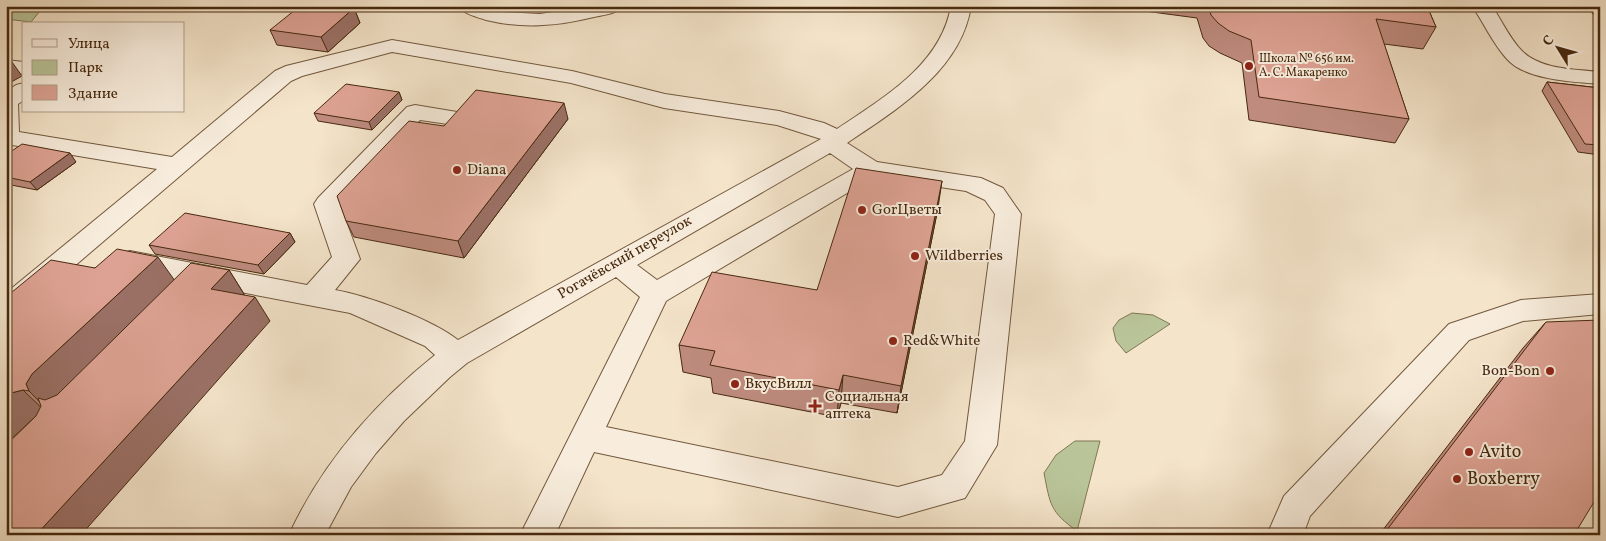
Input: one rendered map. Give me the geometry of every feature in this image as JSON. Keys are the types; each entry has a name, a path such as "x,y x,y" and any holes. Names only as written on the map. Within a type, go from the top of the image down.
{"street":[{"path":"468,6 492,16 542,20 579,16 612,6"},
{"name":"Рогачёвский переулок","path":"307,535 338,478 398,406 456,355 835,140 896,97 930,67 946,48 957,26 961,6"},
{"path":"1482,6 1515,56 1522,61 1552,72 1600,78"},
{"path":"1597,6 1600,10"},
{"path":"6,309 283,76 294,70 392,46 572,77 664,101 779,118 816,128 835,140 870,169 972,184 994,194 1008,214 981,445 953,486 898,502 585,436"},
{"path":"6,66 22,68"},
{"path":"22,91 7,101 7,137 177,165"},
{"path":"313,296 346,258 327,204 415,112 455,118"},
{"path":"539,535 537,534 655,294 870,169"},
{"path":"122,259 355,304 435,338 456,355"},
{"path":"617,263 655,294"},
{"path":"180,296 201,274"},
{"path":"1285,535 1296,507 1459,332 1521,311 1600,304"}],"green space":[{"path":"6,6 44,6 31,22 6,19"},
{"path":"1132,313 1153,315 1170,324 1126,353 1116,341 1113,328 1119,320"},
{"path":"1075,441 1100,441 1077,531 1056,512 1050,500 1044,473 1056,455"}],"building":[{"path":"300,6 354,8 321,37 270,30"},
{"path":"1208,6 1427,6 1436,27 1376,19 1409,119 1259,97 1251,40 1229,31 1218,23 1211,15"},
{"path":"1547,82 1600,88 1600,145 1585,144"},
{"path":"346,84 399,92 369,122 314,113"},
{"name":"Diana","path":"476,90 564,103 458,241 346,221 337,196 409,121 444,126"},
{"path":"22,144 70,153 30,182 6,177 6,155"},
{"path":"856,168 942,181 901,386 843,375 839,390 710,365 715,351 679,345 712,272 817,290"},
{"path":"185,213 290,233 258,265 149,245"},
{"path":"117,249 158,257 32,374 26,384 29,391 23,390 11,393 6,398 6,297 51,260 95,268"},
{"path":"191,263 229,270 211,289 255,297 36,535 6,535 6,445 36,416 41,406 38,398 45,400 57,395"},
{"path":"1600,320 1600,492 1574,535 1383,535 1546,322"}],"place":[{"name":"Школа № 656 им. А. С. Макаренко","path":"1249,66"},
{"name":"Diana","path":"457,170"},
{"name":"GorЦветы","path":"862,210"},
{"name":"Wildberries","path":"915,256"},
{"name":"Red&White","path":"893,341"},
{"name":"Bon-Bon","path":"1550,371"},
{"name":"ВкусВилл","path":"735,384"},
{"name":"Социальная аптека","path":"815,406"},
{"name":"Avito","path":"1469,452"},
{"name":"Boxberry","path":"1457,479"}]}
